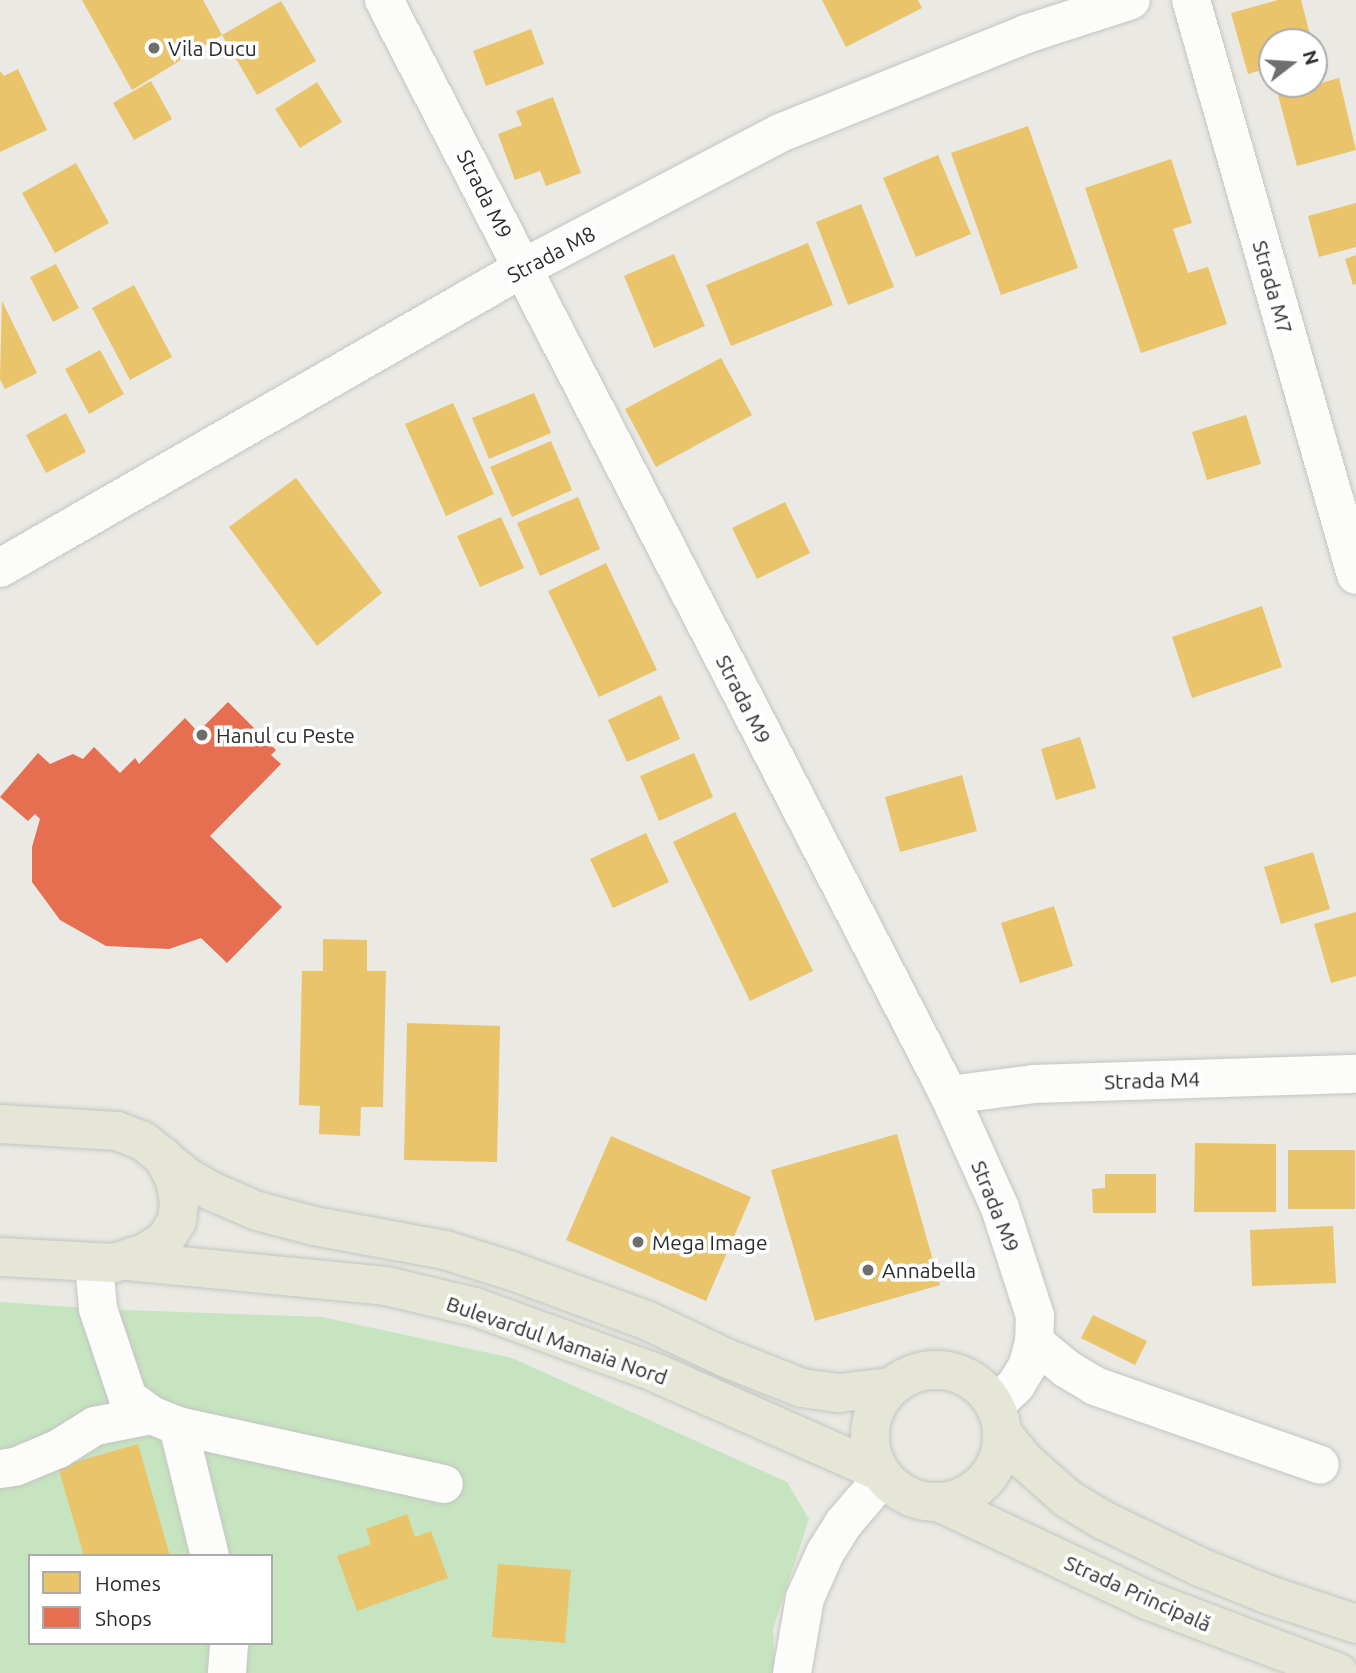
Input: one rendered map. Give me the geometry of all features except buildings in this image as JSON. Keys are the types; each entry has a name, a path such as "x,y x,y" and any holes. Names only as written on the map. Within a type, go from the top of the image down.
{"main road":[{"name":"Bulevardul Mamaia Nord","path":"0,1124 117,1131 143,1140 187,1177 211,1191 257,1211 314,1226 445,1250 509,1270 646,1320 761,1371 821,1392 839,1393 890,1387"},
{"path":"111,1262 165,1240 177,1221 180,1202 175,1180 163,1156"},
{"name":"Bulevardul Mamaia Nord","path":"0,1257 111,1262 386,1286 475,1307 656,1373 882,1474"},
{"path":"999,1420 995,1467 985,1481 957,1499 941,1503 914,1499 882,1474 872,1455 872,1419 890,1387 908,1376 926,1370 947,1370 967,1377 983,1389 999,1420 1035,1470 1068,1499 1199,1567 1269,1595 1356,1624"},
{"name":"Strada Principală","path":"941,1503 1147,1600 1339,1673"}],"street":[{"name":"Strada M9","path":"384,0 949,1095 1000,1208 1035,1317 1034,1342 1028,1366 999,1420"},
{"name":"Strada M8","path":"0,568 523,268 780,133 1026,34 1130,0"},
{"name":"Strada M7","path":"1191,0 1356,575"},
{"name":"Strada M4","path":"949,1095 1035,1084 1356,1074"},
{"path":"111,1262 97,1309 128,1398 165,1420 444,1484"},
{"path":"1034,1342 1067,1369 1095,1386 1320,1465"},
{"path":"0,1469 15,1467 58,1449 95,1426 165,1420"},
{"path":"165,1420 210,1554"},
{"path":"792,1673 805,1598 825,1553 844,1523 882,1474"},
{"path":"227,1673 229,1645"}],"green space":[{"path":"0,1302 98,1309 322,1317 512,1358 787,1482 809,1519 773,1629 775,1673 0,1673"}],"place":[{"name":"Vila Ducu","path":"154,48"},
{"name":"Hanul cu Peste","path":"202,735"},
{"name":"Mega Image","path":"638,1242"},
{"name":"Annabella","path":"868,1270"}]}
